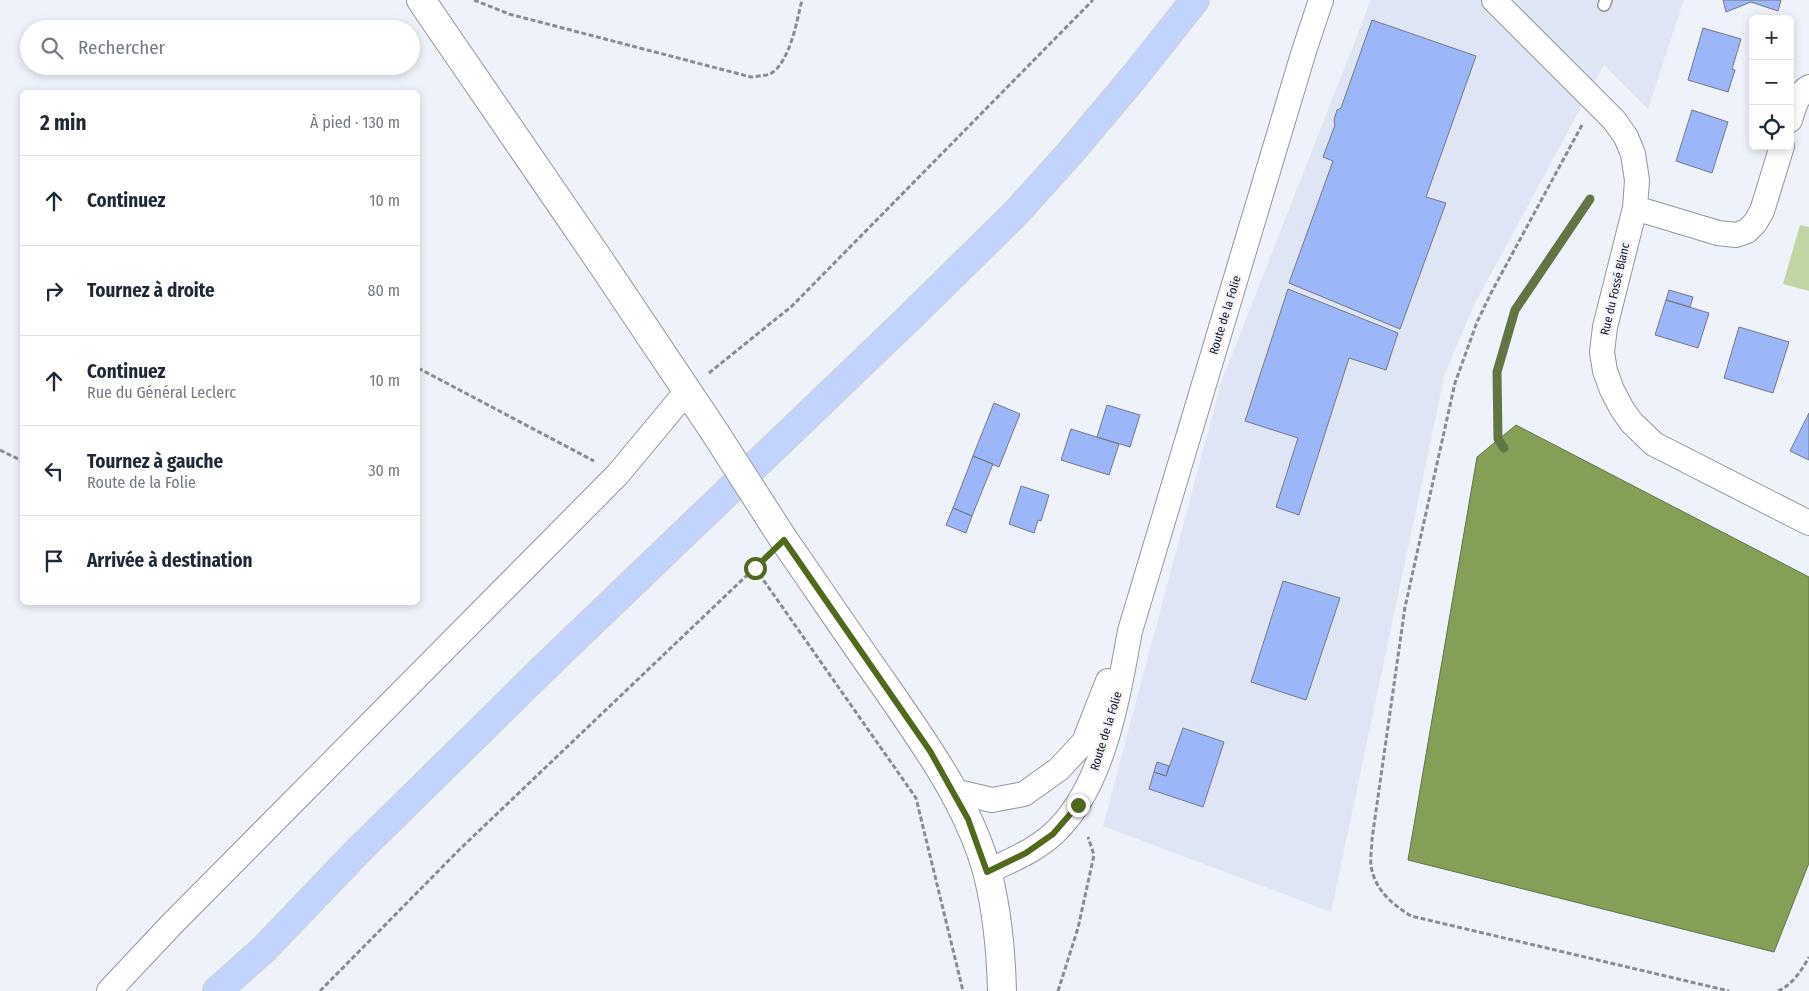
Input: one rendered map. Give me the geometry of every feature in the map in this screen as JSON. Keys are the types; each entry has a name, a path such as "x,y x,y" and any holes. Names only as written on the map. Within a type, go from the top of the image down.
{"main road":[{"path":"422,0 712,428 784,540 930,751 968,819 987,872 1002,959 1002,991"},
{"path":"217,991 264,949 356,853 544,667 894,333 1015,214 1070,153 1134,77 1195,0"},
{"path":"233,991 264,949"}],"street":[{"name":"Route de la Folie","path":"987,872 1026,853 1053,834 1078,805 1097,764 1117,699 1130,631 1301,60 1321,0"},
{"name":"Rue du Fossé Blanc","path":"1494,0 1614,120 1626,138 1633,154 1637,180 1635,208 1612,295 1602,352 1605,371 1622,409 1632,423 1654,444 1809,523"},
{"path":"1794,107 1804,89 1809,87"},
{"path":"1635,208 1718,233 1736,235 1747,231 1762,211 1781,150"},
{"path":"109,991 171,925 618,474 687,391"},
{"name":"Route de la Folie","path":"952,790 992,800 1024,794 1059,769 1084,742 1130,631"}],"path":[{"path":"474,0 509,14 751,77 770,74 779,66 789,48 802,0"},
{"path":"687,391 792,306 1093,0"},
{"path":"1595,101 1491,293 1477,322 1455,383 1405,607 1372,839 1371,866 1378,887 1394,905 1411,916 1730,991"},
{"path":"420,369 618,474"},
{"path":"0,450 20,461"},
{"path":"320,991 460,849 784,540"},
{"path":"755,568 916,798 963,991"},
{"path":"1058,991 1078,928 1094,855 1078,805"},
{"path":"1778,991 1784,989 1797,977 1809,957"}],"shaded area":[{"path":"1371,0 1684,0 1648,109 1604,65 1474,305 1445,373 1331,912 1103,826 1221,383"},
{"path":"1800,225 1809,227 1809,291 1783,284"},
{"path":"1516,425 1809,577 1809,863 1774,952 1408,860 1477,457"}],"building":[{"path":"1723,0 1781,0 1778,11 1751,2 1726,12"},
{"path":"1372,20 1476,56 1426,197 1446,203 1400,329 1289,283 1333,161 1323,157 1335,125 1334,120 1337,110 1341,108"},
{"path":"1703,28 1741,39 1732,69 1735,70 1728,92 1688,80"},
{"path":"1692,110 1728,122 1712,173 1676,161"},
{"path":"1288,289 1398,333 1386,370 1349,358 1299,515 1276,507 1298,438 1245,421"},
{"path":"1669,290 1693,297 1690,307 1666,300"},
{"path":"1666,300 1709,313 1698,348 1655,335"},
{"path":"1739,327 1789,342 1773,393 1724,378"},
{"path":"994,403 1020,414 999,467 973,456"},
{"path":"1107,405 1140,415 1130,447 1097,437"},
{"path":"1809,413 1809,460 1790,451"},
{"path":"1071,429 1119,444 1109,475 1061,460"},
{"path":"973,456 993,464 972,516 953,508"},
{"path":"1021,486 1049,495 1041,521 1038,520 1034,533 1009,524"},
{"path":"953,508 972,516 966,533 946,525"},
{"path":"1283,581 1340,598 1306,700 1251,682"},
{"path":"1183,728 1224,742 1203,807 1149,789 1154,772 1166,776"},
{"path":"1157,762 1169,766 1166,776 1154,772"}],"waterway":[{"path":"1504,448 1498,439 1497,372 1515,310 1590,199"}],"route":[{"path":"755,568 784,540 930,751 968,819 987,872 1026,853 1053,834 1078,805"}]}
